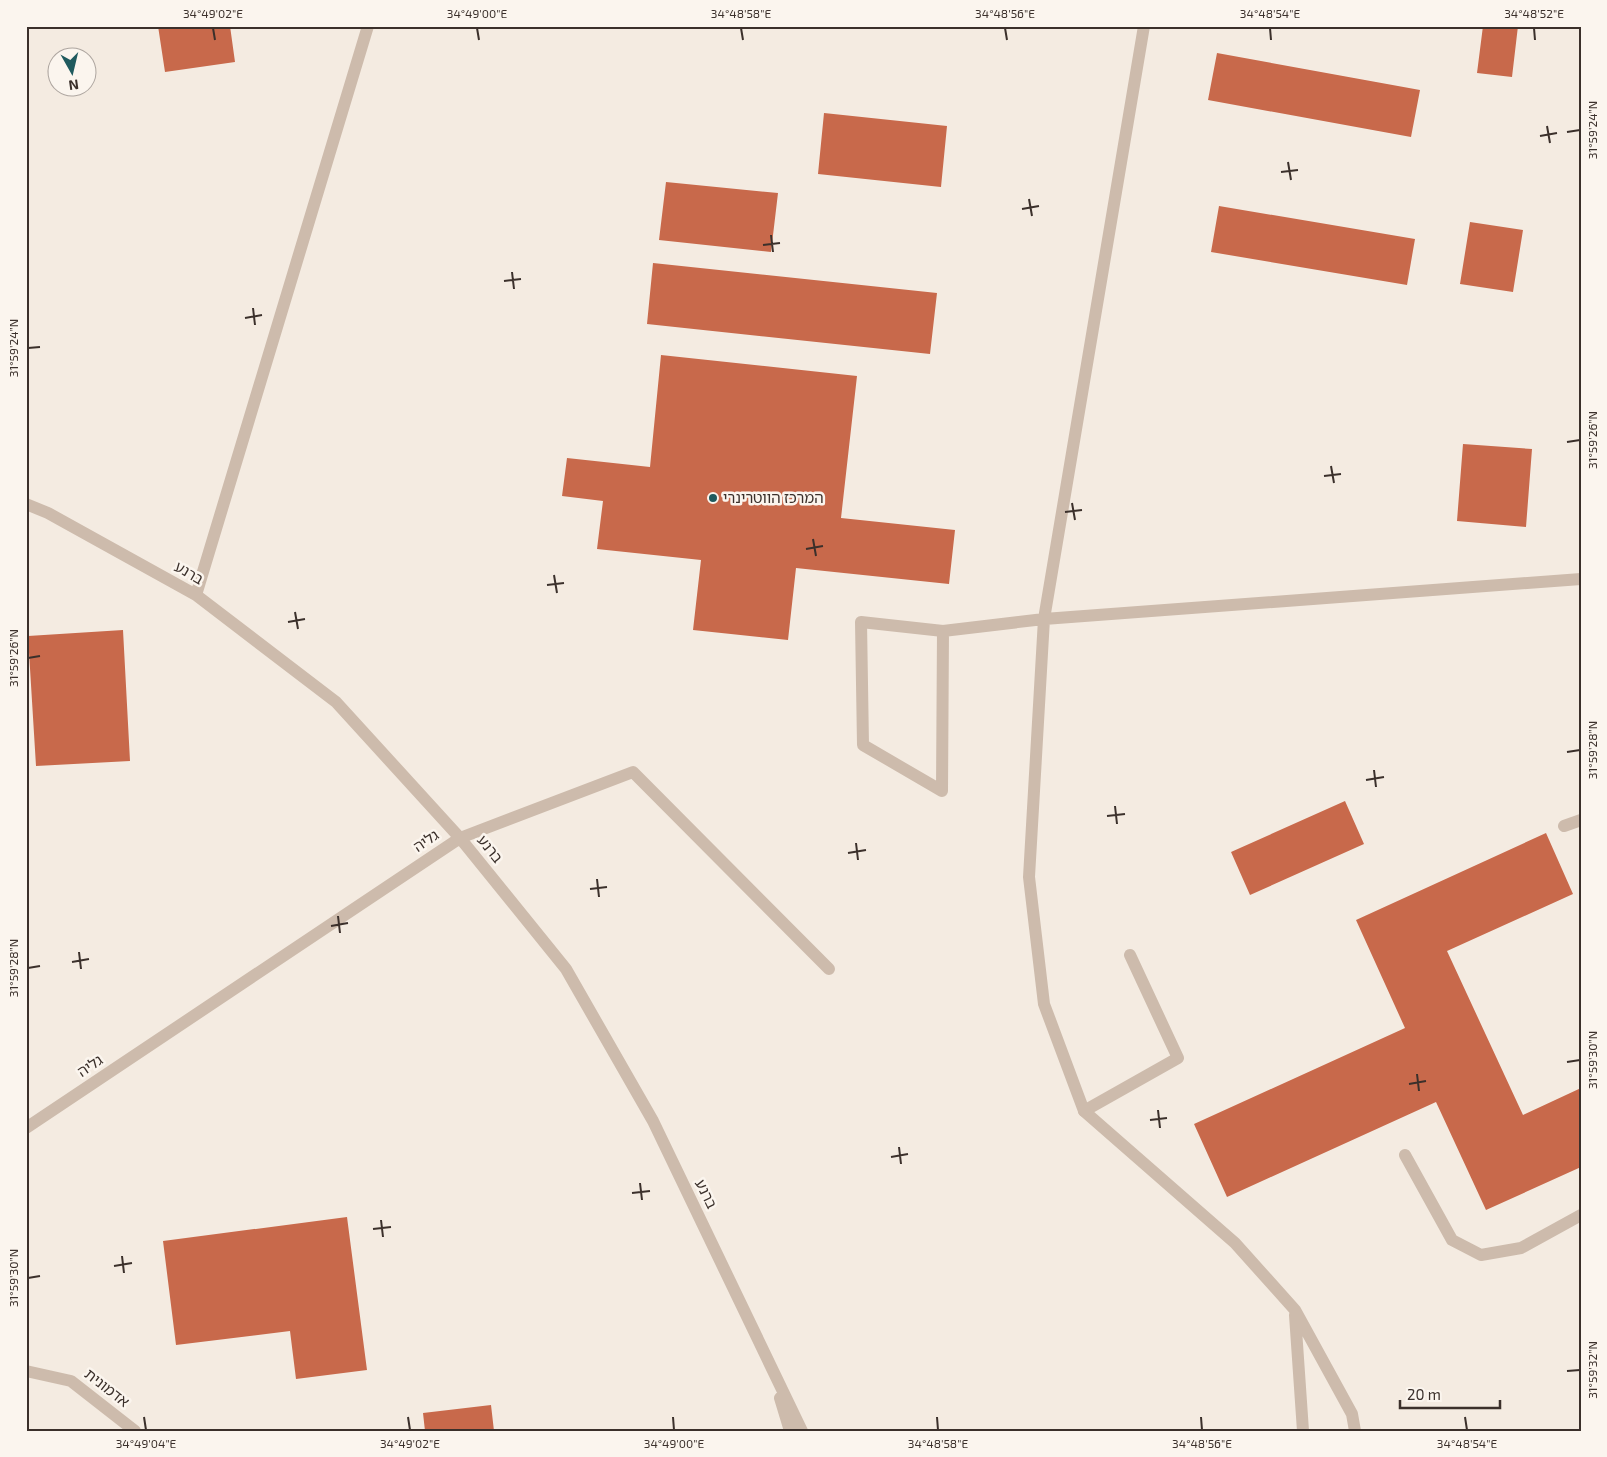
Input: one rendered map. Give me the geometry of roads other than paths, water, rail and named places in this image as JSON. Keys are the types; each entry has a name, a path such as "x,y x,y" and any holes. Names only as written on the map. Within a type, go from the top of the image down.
{"street":[{"path":"196,595 368,26"},
{"path":"1144,26 1044,619 1029,877 1044,1004 1084,1111 1235,1243 1295,1310 1352,1414 1355,1431"},
{"name":"ברנע","path":"26,504 48,513 196,595 336,702 460,838 566,969 653,1121 802,1431"},
{"path":"943,631 942,792 863,745 861,622 943,631 1044,619 1581,579"},
{"name":"גליה","path":"26,1128 460,838 633,772 829,969"},
{"path":"1564,826 1581,820"},
{"path":"1084,1111 1178,1058 1130,955"},
{"path":"1405,1155 1452,1240 1482,1255 1521,1248 1581,1215"},
{"path":"1295,1310 1303,1431"},
{"name":"ברנע","path":"768,1359 790,1431"},
{"name":"אדמונית","path":"26,1371 71,1381 135,1431"}],"place":[{"name":"המרכז הווטרינרי","path":"713,498"}]}
